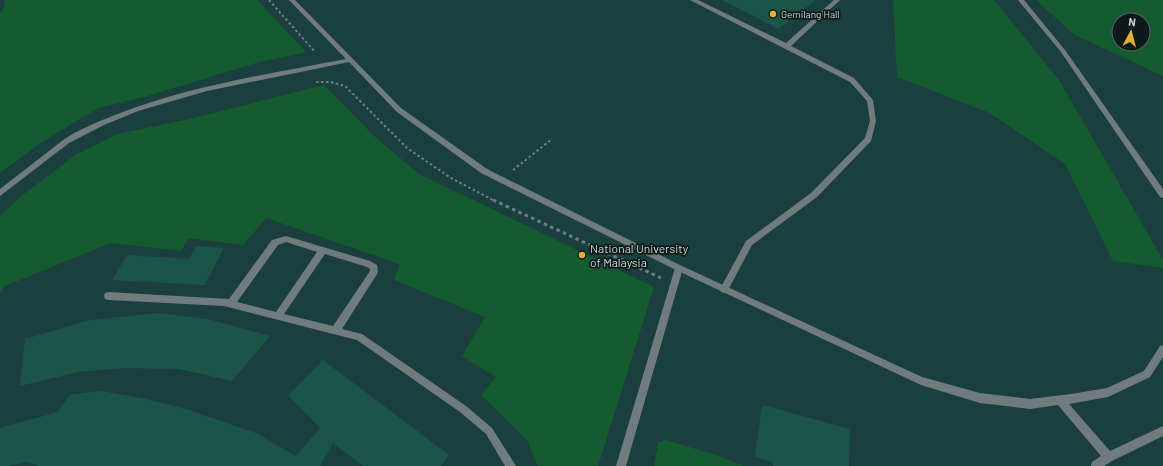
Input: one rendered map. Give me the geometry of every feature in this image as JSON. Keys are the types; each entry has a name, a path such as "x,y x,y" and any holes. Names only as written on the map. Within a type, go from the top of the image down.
{"street":[{"path":"292,0 399,110 484,171 679,268 921,381 980,398 1030,404 1061,400 1108,392 1147,374 1163,349"},
{"path":"693,0 852,80 870,100 873,121 868,139 814,196 749,243 724,289"},
{"path":"787,46 837,0"},
{"path":"1021,0 1063,51 1163,195"},
{"path":"0,193 70,140 117,117 161,102 210,89 350,60"},
{"path":"231,304 275,242 286,239 370,264 374,267 374,272 335,331"},
{"path":"278,316 323,250"},
{"path":"621,466 679,268"},
{"path":"108,296 224,302 359,337 462,409 489,431 511,466"},
{"path":"1061,400 1108,457"},
{"path":"1096,466 1108,457 1163,431"}],"path":[{"path":"268,0 315,52 315,58"},
{"path":"311,82 331,82 345,86 407,148 451,178 505,206 674,284"},
{"path":"501,179 552,139"}],"shaded area":[{"name":"National University of Malaysia","path":"0,0 1163,0 1163,466 0,466"}],"green space":[{"path":"5,0 257,0 306,52 259,62 144,97 98,108 42,142 0,173 0,13 4,8"},
{"path":"893,0 994,0 1059,80 1163,260 1163,268 1113,261 1065,164 990,113 897,77"},
{"path":"1036,0 1163,0 1163,76 1111,52 1151,52 1151,12 1111,12 1111,52 1075,35"},
{"path":"324,85 376,138 419,174 654,287 598,466 538,466 527,440 481,395 496,377 462,356 485,317 394,280 400,264 266,218 243,245 189,238 181,251 111,243 5,286 0,293 0,216 20,197 77,154 117,134 194,118"},
{"path":"665,440 713,454 744,466 654,466 658,443"}],"building":[{"name":"Gemilang Hall","path":"722,0 816,0 778,29"},
{"path":"196,246 224,248 205,285 112,280 127,255 189,259"},
{"path":"158,313 208,319 270,336 232,381 179,369 123,368 78,372 20,386 25,339 90,320"},
{"path":"323,360 449,455 441,466 363,466 333,443 320,466 38,466 27,462 0,466 0,428 58,412 69,395 101,391 142,398 183,408 256,433 296,456 320,428 288,395"},
{"path":"762,405 850,429 849,466 773,466 773,463 755,456"}],"place":[{"name":"Gemilang Hall","path":"773,14"},
{"name":"National University of Malaysia","path":"582,255"}]}
